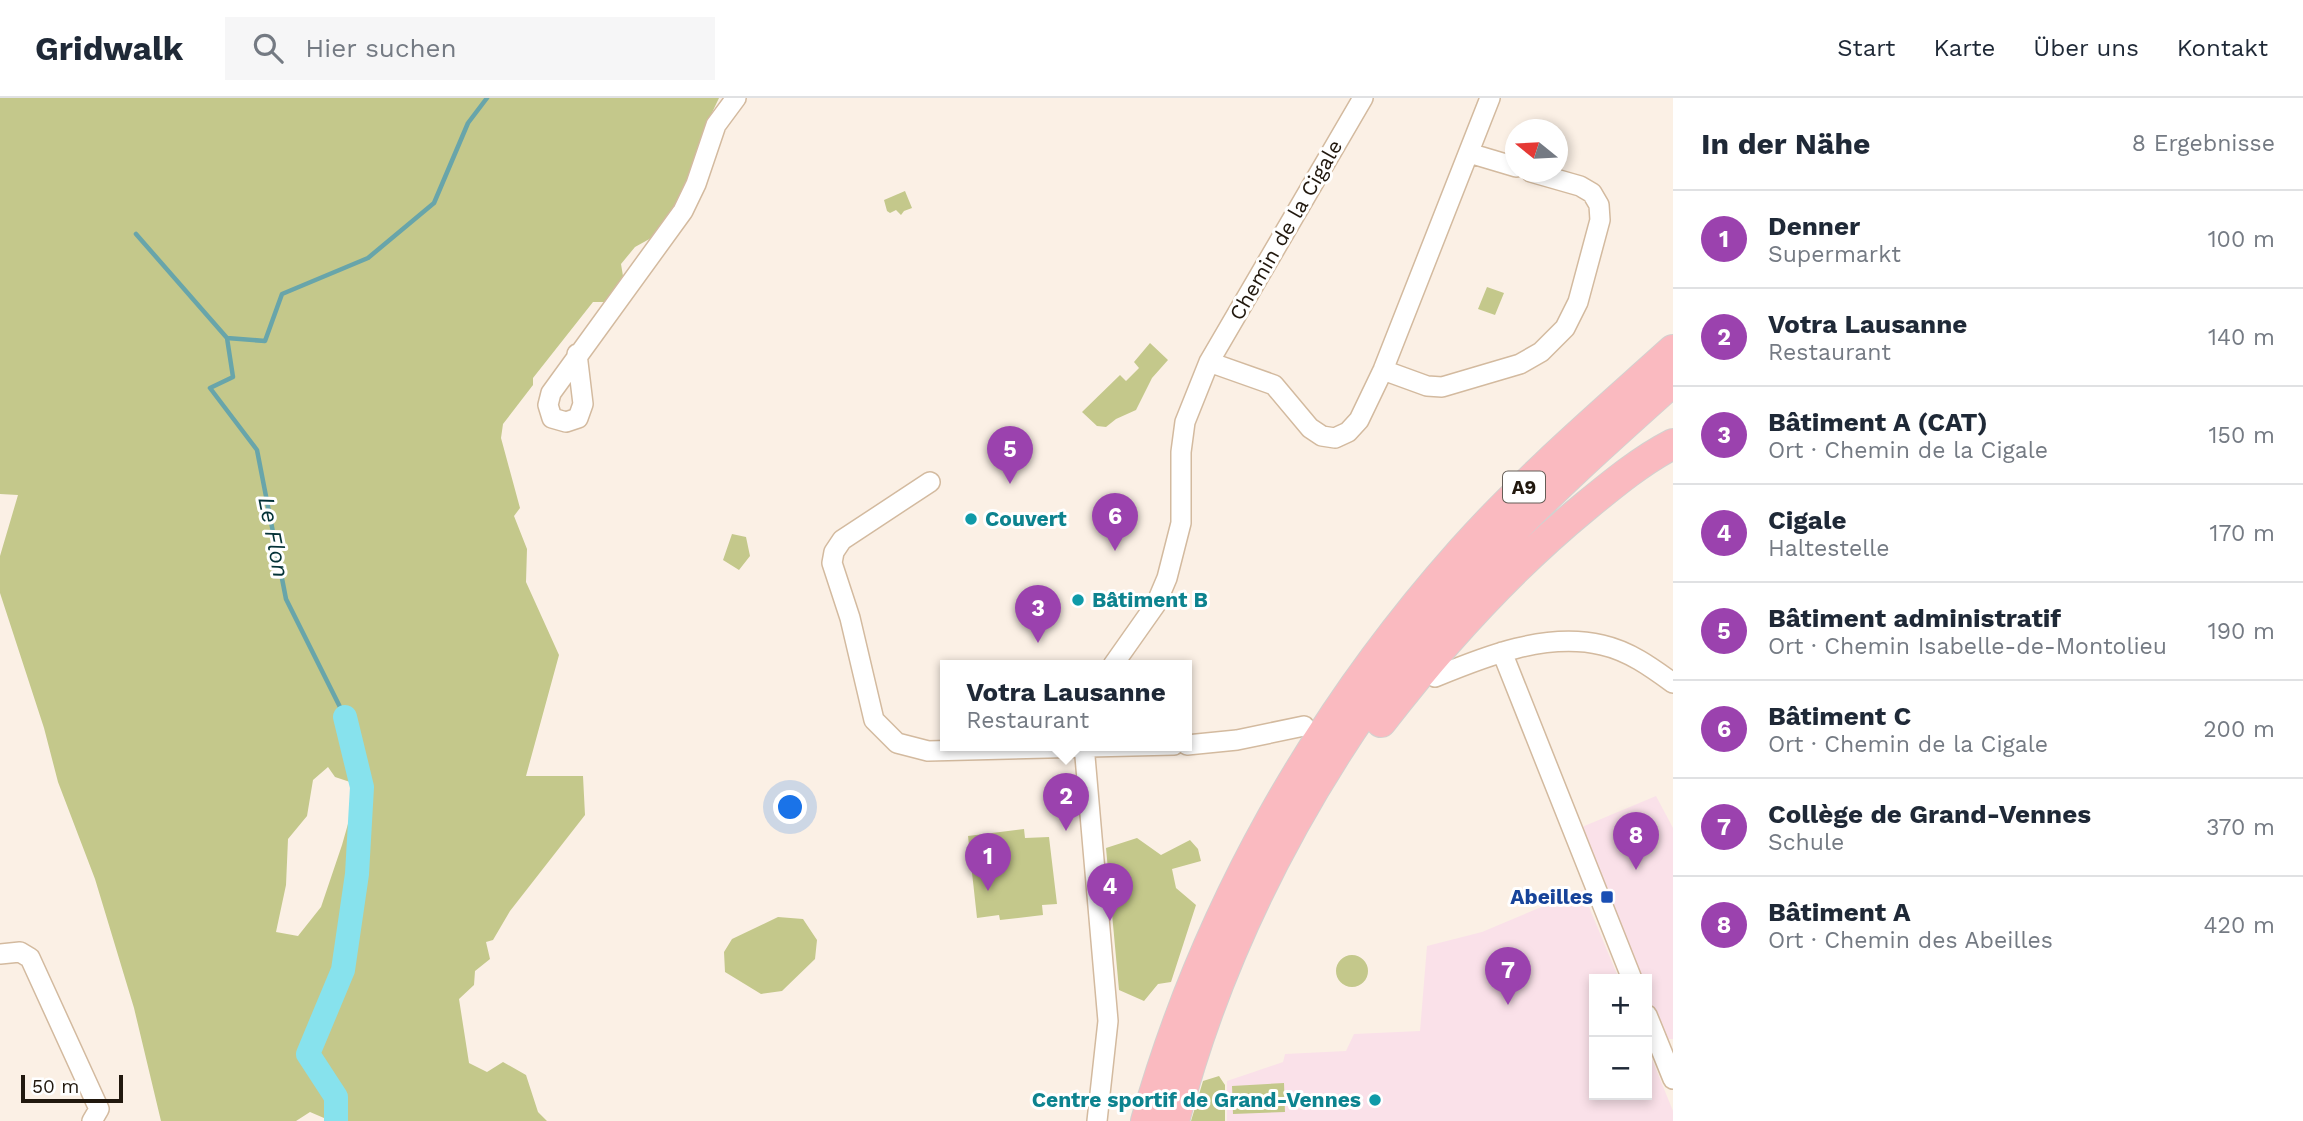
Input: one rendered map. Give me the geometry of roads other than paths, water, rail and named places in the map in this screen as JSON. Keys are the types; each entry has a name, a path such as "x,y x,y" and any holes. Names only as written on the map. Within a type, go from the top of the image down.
{"highway":[{"name":"A9","path":"1175,1121 1212,938 1263,834 1302,766 1366,669 1413,608 1490,521 1555,457 1673,350"},
{"name":"A9","path":"1146,1121 1192,1041 1278,856 1329,767 1386,682 1456,593 1506,538 1580,465 1673,381"},
{"path":"1192,1041 1245,952 1296,852 1336,786 1402,694 1476,610 1546,541 1615,483 1673,444"}],"street":[{"path":"578,354 683,211 696,184 716,125 736,98"},
{"name":"Chemin de la Cigale","path":"1117,660 1156,604 1167,578 1181,523 1181,452 1185,422 1209,362 1363,98"},
{"path":"1209,362 1275,385 1310,428 1322,436 1335,438 1348,432 1359,420 1383,370 1490,98"},
{"path":"1469,153 1505,164"},
{"path":"1383,370 1427,386 1442,387 1520,364 1541,352 1565,328 1578,302 1600,220 1599,205 1592,193 1566,182"},
{"path":"930,481 842,540 834,552 832,563 850,618 874,720 898,743 928,751 940,751"},
{"path":"1435,677 1502,652 1563,642 1602,645 1638,659 1673,683"},
{"path":"1502,652 1630,974"},
{"path":"1192,744 1237,740 1304,726"},
{"path":"1084,751 1108,1021 1097,1121"},
{"path":"0,954 20,953 30,958 99,1109 92,1121"},
{"path":"1652,1027 1673,1079"}],"waterway":[{"name":"Le Flon","path":"345,717 286,599 257,450 210,388 233,377 227,338 265,341 282,294 368,258 434,203 468,123 487,98"},
{"path":"136,234 227,338"},
{"name":"Le Flon","path":"336,1121 336,1097 308,1054 343,970 357,874 362,787 345,717"}],"place":[{"name":"Bâtiment administratif","path":"1010,484"},
{"name":"Couvert","path":"971,519"},
{"name":"Bâtiment C","path":"1115,551"},
{"name":"Bâtiment B","path":"1078,600"},
{"name":"Bâtiment A (CAT)","path":"1038,643"},
{"name":"Votra Lausanne","path":"1066,831"},
{"name":"Bâtiment A","path":"1636,870"},
{"name":"Denner","path":"988,891"},
{"name":"Abeilles","path":"1607,897"},
{"name":"Cigale","path":"1110,921"},
{"name":"Collège de Grand-Vennes","path":"1508,1005"},
{"name":"Centre sportif de Grand-Vennes","path":"1375,1100"}]}
